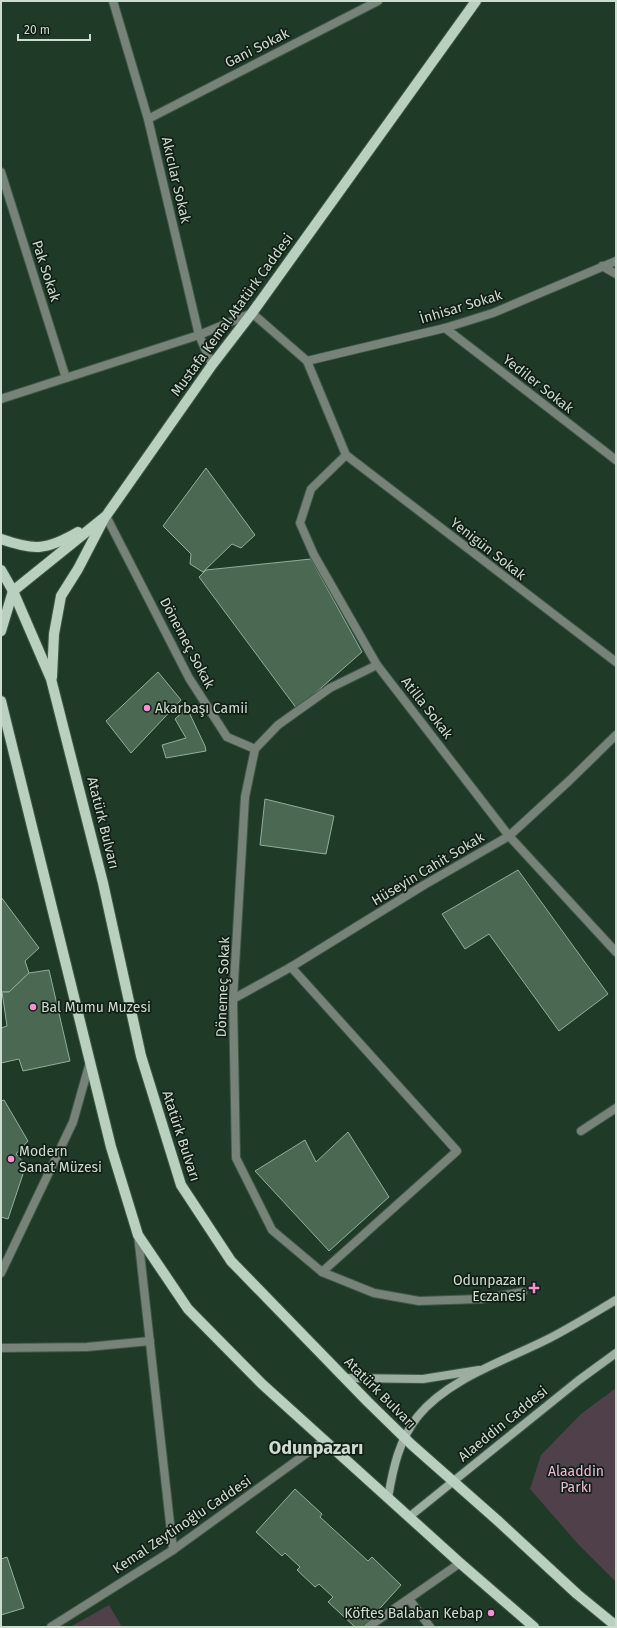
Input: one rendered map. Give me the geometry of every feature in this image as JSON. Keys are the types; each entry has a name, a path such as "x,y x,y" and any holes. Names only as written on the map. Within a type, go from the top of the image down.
{"main road":[{"name":"Mustafa Kemal Atatürk Caddesi","path":"13,590 106,516 212,365 252,313 476,1"},
{"path":"1,539 35,548 60,542 106,516"},
{"path":"51,679 54,634 61,596 78,569 106,516"},
{"name":"Atatürk Bulvarı","path":"1,570 13,590 51,679 103,883 141,1056 181,1185 231,1261 404,1438 577,1594 616,1626"},
{"path":"1,631 13,590"},
{"path":"1,701 91,1059 111,1147 138,1235 188,1309 262,1384 460,1563 534,1627"},
{"path":"388,1498 394,1463 404,1438 418,1416 440,1394 551,1338 616,1300"},
{"name":"Alaeddin Caddesi","path":"409,1517 579,1380 616,1353"},
{"path":"346,1378 423,1379 486,1370"}],"street":[{"name":"Akıcılar Sokak","path":"113,1 148,119 199,335 212,365"},
{"name":"Gani Sokak","path":"148,119 378,1"},
{"name":"Pak Sokak","path":"1,172 66,378"},
{"name":"İnhisar Sokak","path":"307,361 445,328 493,313 616,261"},
{"path":"602,266 616,274"},
{"path":"1,399 199,335 252,313 307,361 346,455"},
{"name":"Yediler Sokak","path":"445,328 616,460"},
{"name":"Yenigün Sokak","path":"346,455 616,662"},
{"name":"Atilla Sokak","path":"346,455 311,489 300,523 314,555 377,665 509,836 616,952"},
{"name":"Dönemeç Sokak","path":"106,516 189,678 222,730 227,736 255,749 246,797 233,999 236,1158 272,1230 322,1272 374,1293 418,1301 481,1299 523,1292"},
{"path":"255,749 278,725 330,688 377,665"},
{"name":"Hüseyin Cahit Sokak","path":"233,999 291,967 424,885 509,836 616,735"},
{"path":"291,967 457,1151 322,1272"},
{"path":"1,1273 73,1122 91,1059"},
{"path":"582,1131 616,1108"},
{"path":"138,1235 173,1550"},
{"path":"1,1348 87,1347 150,1340"},
{"name":"Kemal Zeytinoğlu Caddesi","path":"50,1627 173,1550 325,1440"},
{"path":"368,1627 460,1563"},
{"path":"409,1599 430,1627"}],"green space":[{"name":"Alaaddin Parkı","path":"616,1388 616,1582 578,1544 530,1489 541,1455 581,1414"},
{"path":"109,1605 122,1627 70,1627"}],"building":[{"path":"206,468 255,535 241,548 232,544 203,572 190,564 191,554 163,526"},
{"path":"311,559 362,652 297,709 199,577 206,570"},
{"name":"Akarbaşı Camii","path":"158,672 181,700 131,753 106,721"},
{"path":"187,708 206,751 166,758 162,745 186,738 175,719"},
{"path":"265,799 334,816 326,854 260,845"},
{"path":"518,870 608,994 559,1031 489,934 465,949 442,914"},
{"path":"1,897 39,948 25,961 29,973 9,992 1,992"},
{"path":"49,970 70,1061 23,1071 19,1059 1,1063 1,1028 7,1026 2,992 9,992 29,973"},
{"name":"Modern Sanat Müzesi","path":"4,1100 28,1141 16,1154 26,1165 8,1219 1,1217 1,1101"},
{"path":"348,1132 389,1197 329,1251 255,1171 305,1140 316,1162"},
{"path":"295,1489 322,1514 320,1517 368,1561 372,1557 401,1585 363,1627 355,1627 328,1602 333,1597 319,1584 315,1587 297,1570 300,1567 285,1553 282,1556 256,1532"},
{"path":"7,1557 24,1608 1,1615 1,1559"}],"place":[{"name":"Akarbaşı Camii","path":"147,708"},
{"name":"Bal Mumu Muzesi","path":"33,1007"},
{"name":"Modern Sanat Müzesi","path":"11,1159"},
{"name":"Odunpazarı Eczanesi","path":"534,1288"},
{"name":"Köftes Balaban Kebap","path":"491,1613"}],"district":[{"name":"Odunpazarı","path":"316,1448"}]}
